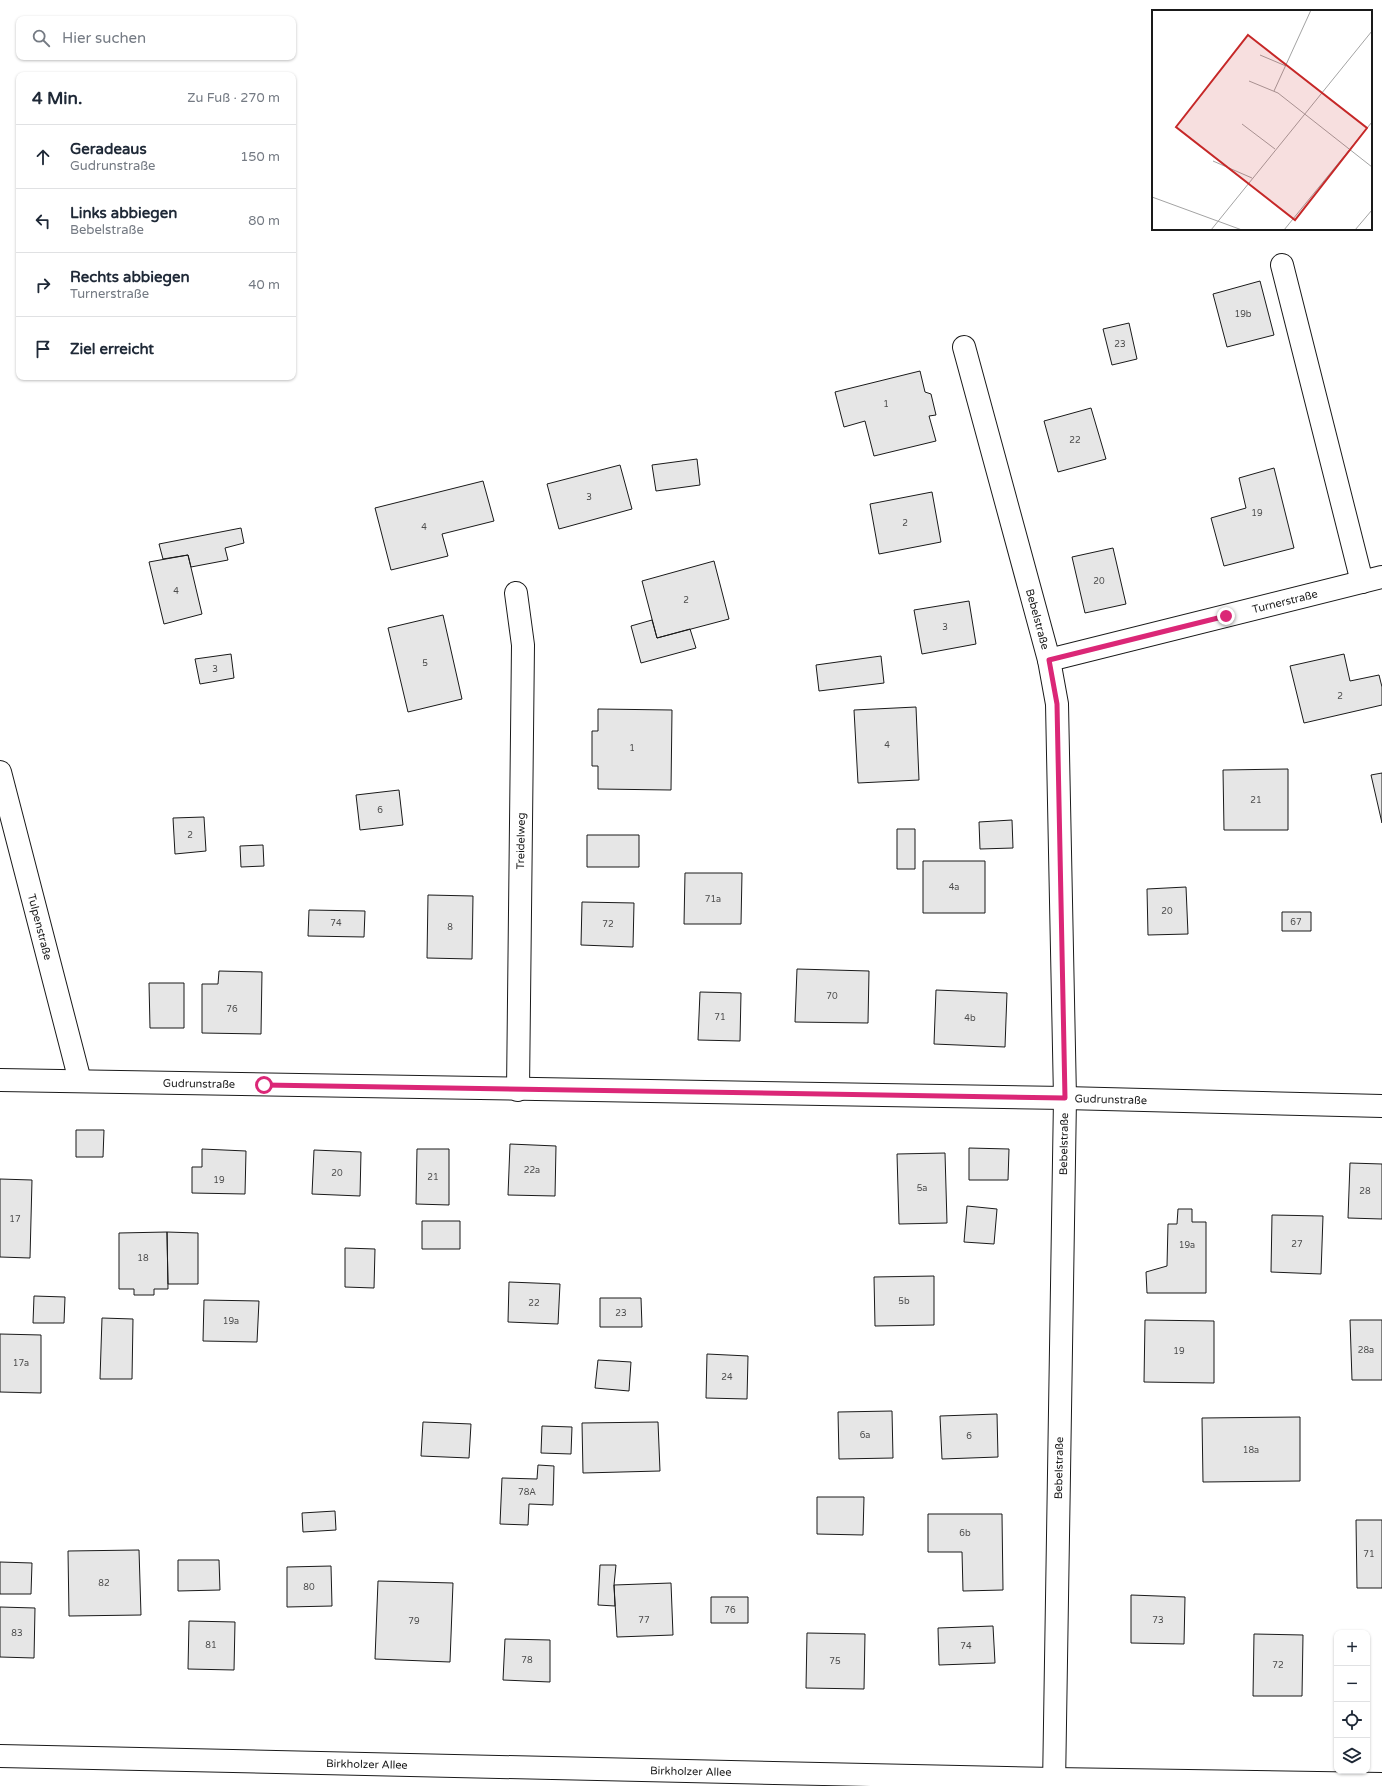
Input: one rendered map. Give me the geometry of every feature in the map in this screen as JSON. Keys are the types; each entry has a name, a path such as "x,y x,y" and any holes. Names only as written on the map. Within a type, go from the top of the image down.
{"street":[{"path":"1282,265 1372,580"},
{"name":"Bebelstraße","path":"964,347 1049,660 1057,704 1065,1098 1054,1783"},
{"name":"Turnerstraße","path":"1049,660 1372,580"},
{"name":"Treidelweg","path":"516,593 523,645 518,1090"},
{"name":"Tulpenstraße","path":"0,772 80,1081"},
{"name":"Gudrunstraße","path":"0,1080 518,1090 1065,1098 1382,1106"},
{"name":"Birkholzer Allee","path":"0,1756 1054,1783 1382,1784"}],"building":[{"path":"1260,281 1274,335 1227,347 1213,294"},
{"path":"1129,323 1137,359 1112,365 1103,329"},
{"path":"920,371 925,392 931,394 936,415 929,416 936,441 874,456 865,421 844,427 835,392"},
{"path":"1091,408 1106,459 1058,472 1044,421"},
{"path":"697,459 700,485 656,491 652,465"},
{"path":"620,465 632,509 559,529 547,484"},
{"path":"1274,468 1294,548 1224,566 1211,518 1246,508 1239,478"},
{"path":"483,481 494,521 442,534 448,556 391,570 375,508"},
{"path":"932,492 941,542 879,554 870,504"},
{"path":"241,528 244,543 225,548 228,560 191,567 188,555 163,559 159,544"},
{"path":"1113,548 1126,604 1085,613 1072,557"},
{"path":"188,555 202,614 164,624 149,562"},
{"path":"714,561 729,619 657,638 642,581"},
{"path":"969,601 976,644 922,654 914,610"},
{"path":"443,615 462,699 408,712 388,628"},
{"path":"652,620 657,638 690,629 696,648 641,663 631,626"},
{"path":"231,654 234,678 200,684 195,659"},
{"path":"1344,654 1350,681 1379,675 1382,687 1382,705 1304,723 1290,666"},
{"path":"881,656 884,683 819,691 816,665"},
{"path":"916,707 919,780 858,783 854,710"},
{"path":"598,709 672,710 671,790 598,789 598,766 592,766 592,731 598,731"},
{"path":"1288,769 1288,830 1224,830 1223,770"},
{"path":"1382,773 1382,823 1371,775"},
{"path":"399,790 403,825 360,830 356,795"},
{"path":"204,817 206,851 175,854 173,818"},
{"path":"1012,820 1013,848 980,849 979,822"},
{"path":"897,829 915,829 915,869 897,869"},
{"path":"587,835 639,835 639,867 587,867"},
{"path":"263,845 264,866 241,867 240,846"},
{"path":"923,861 985,861 985,913 923,913"},
{"path":"685,873 742,873 741,924 684,924"},
{"path":"1186,887 1188,934 1148,935 1147,889"},
{"path":"428,895 473,896 472,959 427,958"},
{"path":"582,902 634,903 633,947 581,945"},
{"path":"309,910 365,911 364,937 308,936"},
{"path":"1282,912 1311,912 1311,931 1282,931"},
{"path":"797,969 869,971 868,1023 795,1022"},
{"path":"219,971 262,972 261,1034 202,1033 202,984 218,984"},
{"path":"149,983 184,983 184,1028 150,1028"},
{"path":"936,990 1007,993 1005,1047 934,1044"},
{"path":"700,992 741,993 740,1041 698,1040"},
{"path":"76,1130 104,1130 103,1157 76,1157"},
{"path":"510,1144 556,1146 555,1196 508,1195"},
{"path":"969,1148 1009,1149 1008,1180 969,1180"},
{"path":"202,1149 246,1151 245,1194 192,1193 192,1167 202,1167"},
{"path":"417,1149 449,1149 449,1205 416,1204"},
{"path":"314,1150 361,1152 360,1196 312,1194"},
{"path":"945,1153 947,1223 899,1224 897,1154"},
{"path":"1350,1163 1382,1164 1382,1219 1348,1218"},
{"path":"0,1179 32,1180 30,1258 0,1257"},
{"path":"967,1206 997,1209 994,1244 964,1242"},
{"path":"1178,1209 1192,1209 1192,1222 1206,1222 1206,1293 1147,1293 1146,1272 1167,1266 1168,1224 1177,1224"},
{"path":"1272,1215 1323,1216 1321,1274 1271,1272"},
{"path":"422,1221 460,1221 460,1249 422,1249"},
{"path":"167,1232 168,1289 154,1289 154,1295 134,1295 134,1289 119,1289 119,1233"},
{"path":"167,1232 198,1233 198,1284 168,1284"},
{"path":"345,1248 375,1249 374,1288 345,1287"},
{"path":"934,1276 934,1325 875,1326 874,1277"},
{"path":"509,1282 560,1284 558,1324 508,1322"},
{"path":"34,1296 65,1297 64,1323 33,1323"},
{"path":"600,1298 641,1298 642,1327 600,1327"},
{"path":"204,1300 259,1301 257,1342 203,1341"},
{"path":"102,1318 133,1319 132,1379 100,1379"},
{"path":"1145,1320 1214,1321 1214,1383 1144,1382"},
{"path":"1350,1320 1382,1320 1382,1380 1352,1380"},
{"path":"0,1334 41,1335 41,1393 0,1392"},
{"path":"707,1354 748,1356 747,1399 706,1398"},
{"path":"598,1360 631,1362 629,1391 595,1388"},
{"path":"892,1411 893,1458 839,1459 838,1412"},
{"path":"997,1414 998,1457 942,1459 940,1416"},
{"path":"1300,1417 1300,1481 1203,1482 1202,1418"},
{"path":"423,1422 471,1424 469,1458 421,1456"},
{"path":"658,1422 660,1471 583,1473 582,1423"},
{"path":"542,1426 572,1427 571,1454 541,1453"},
{"path":"538,1465 554,1466 553,1505 529,1504 528,1525 500,1524 502,1478 537,1479"},
{"path":"817,1497 864,1497 863,1535 817,1534"},
{"path":"335,1511 336,1530 303,1532 302,1513"},
{"path":"928,1514 1002,1514 1003,1590 963,1591 962,1552 928,1552"},
{"path":"1356,1520 1382,1520 1382,1588 1357,1588"},
{"path":"139,1550 141,1615 69,1616 68,1551"},
{"path":"178,1560 219,1560 220,1590 178,1591"},
{"path":"0,1562 32,1563 31,1594 0,1594"},
{"path":"600,1565 616,1565 614,1585 615,1606 598,1605"},
{"path":"331,1566 332,1606 287,1607 287,1567"},
{"path":"378,1581 453,1583 450,1662 375,1659"},
{"path":"671,1583 673,1635 617,1637 614,1585"},
{"path":"1131,1595 1185,1597 1184,1644 1131,1643"},
{"path":"711,1597 748,1597 748,1623 711,1623"},
{"path":"0,1607 35,1608 34,1658 0,1657"},
{"path":"189,1621 235,1622 234,1670 188,1669"},
{"path":"993,1626 995,1663 939,1665 938,1628"},
{"path":"807,1633 865,1634 864,1689 806,1688"},
{"path":"1254,1634 1303,1635 1302,1696 1253,1696"},
{"path":"505,1639 550,1640 550,1682 503,1680"}],"route":[{"path":"264,1085 1065,1098 1057,704 1049,660 1226,616"}]}
